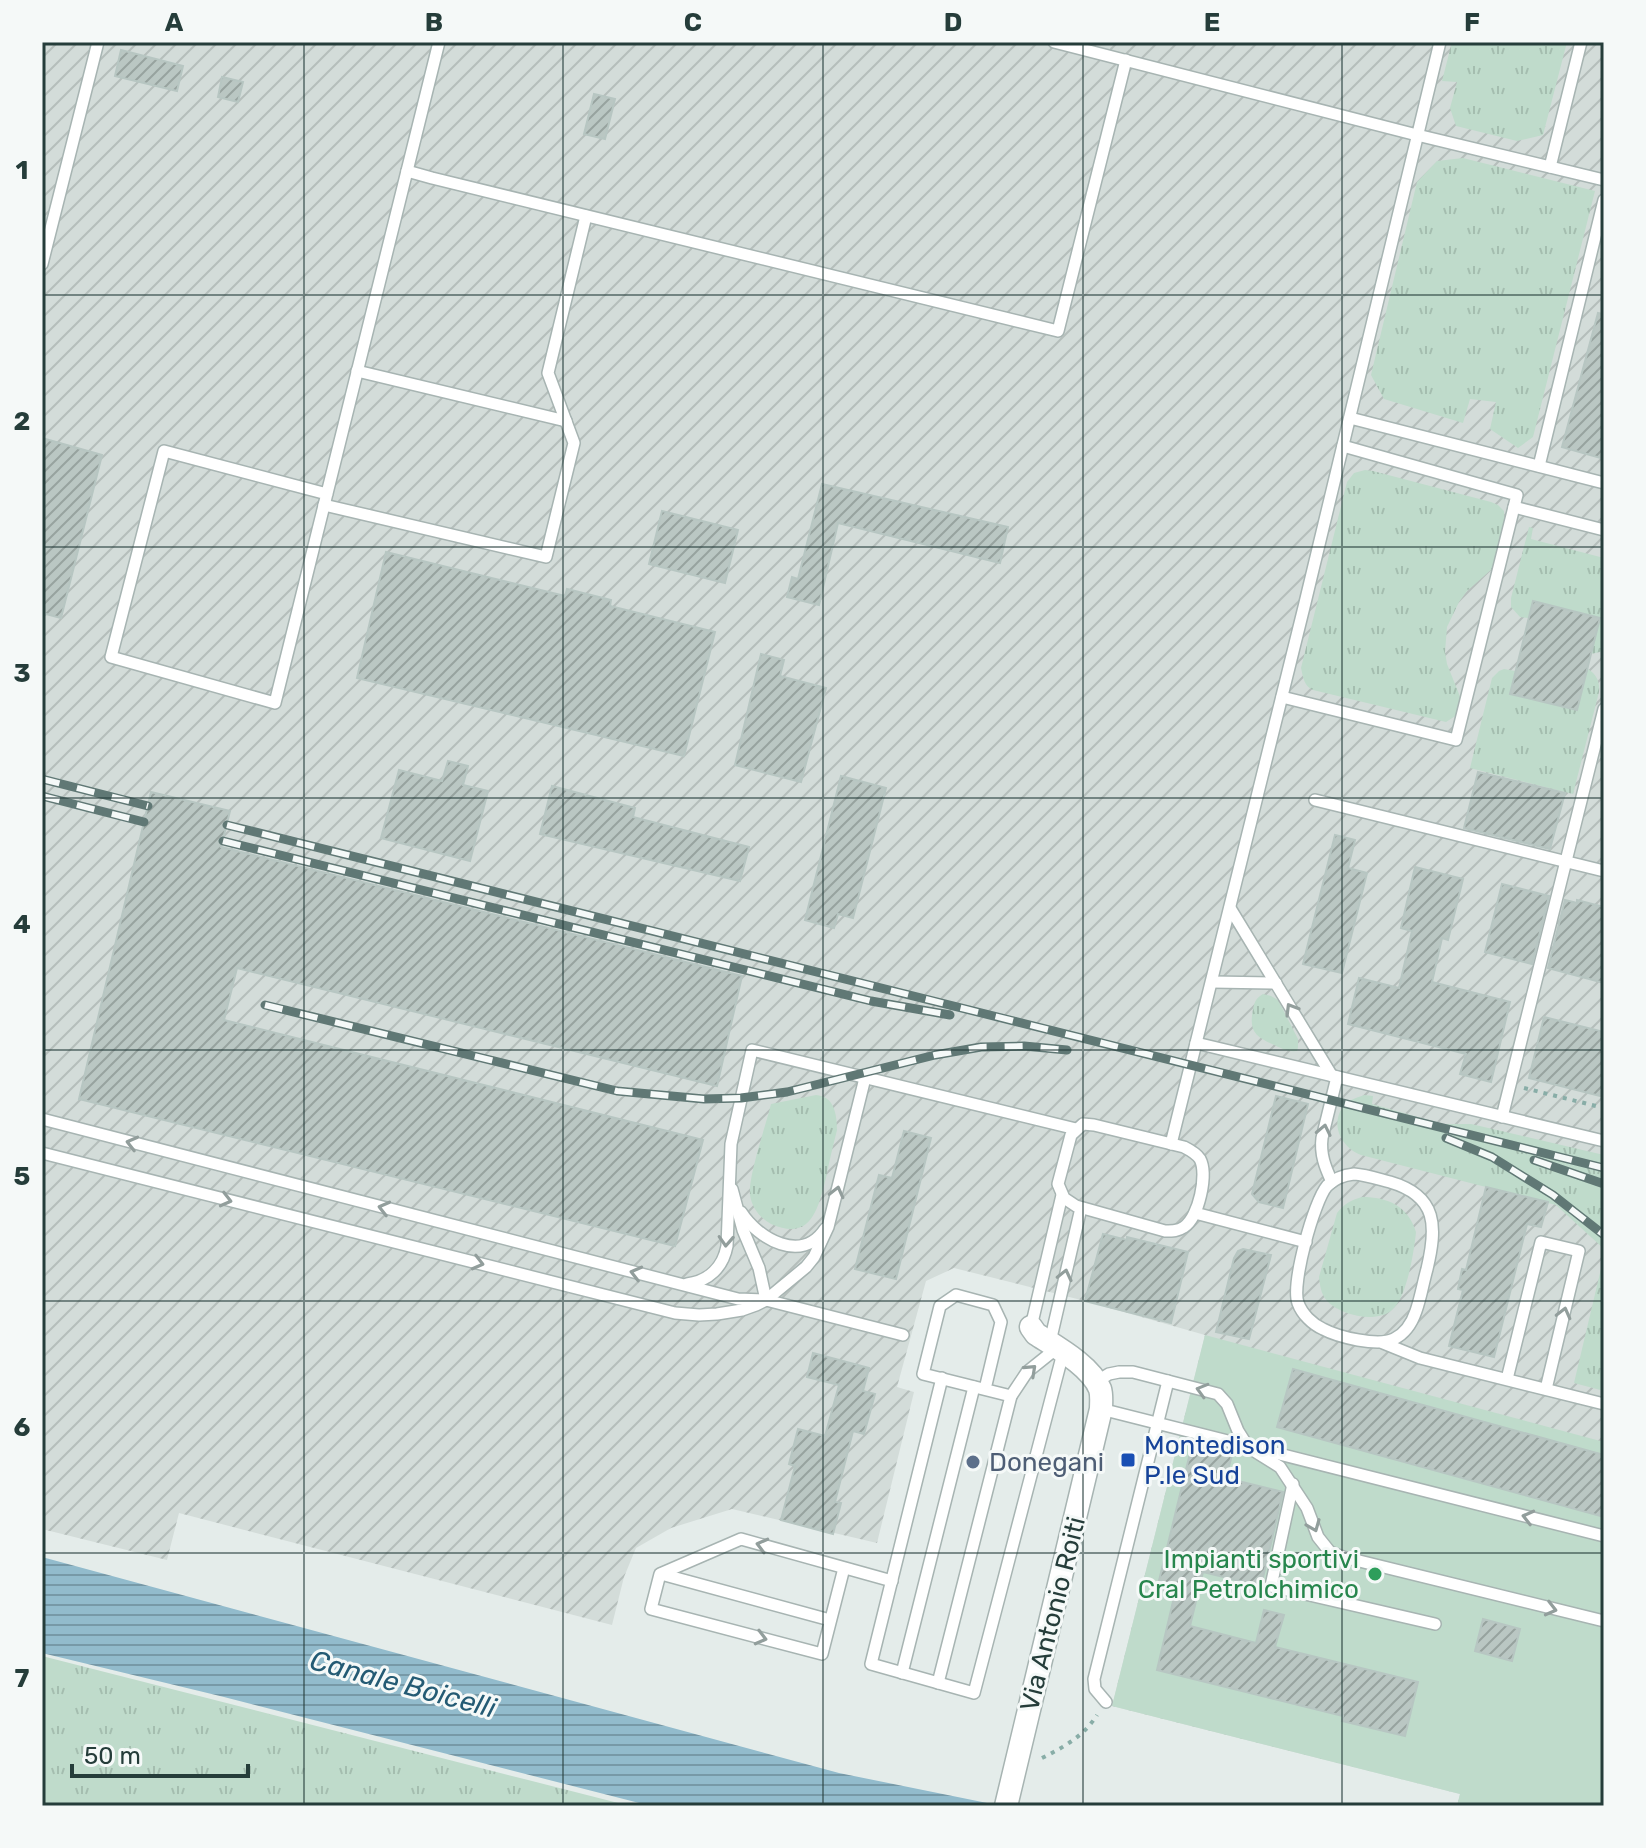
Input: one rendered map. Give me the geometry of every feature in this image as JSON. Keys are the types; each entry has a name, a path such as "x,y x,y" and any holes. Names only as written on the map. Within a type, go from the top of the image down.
{"street":[{"path":"1031,1327 1036,1334 1080,1365 1096,1382 1101,1391 1100,1419"},
{"name":"Via Antonio Roiti","path":"1007,1802 1100,1419"}],"lane":[{"path":"42,264 47,225 98,42"},
{"path":"439,42 325,499 275,703 111,657 164,451 325,499 546,557 574,443 548,373 586,216"},
{"path":"1054,42 1604,180"},
{"path":"1171,1144 1440,42"},
{"path":"1550,167 1581,42"},
{"path":"407,171 1058,331 1126,60"},
{"path":"1539,466 1604,200"},
{"path":"357,371 566,421"},
{"path":"1350,418 1604,483"},
{"path":"1282,697 1456,740 1517,495 1343,446"},
{"path":"1514,507 1604,530"},
{"path":"1502,1117 1604,709"},
{"path":"1315,800 1604,871"},
{"path":"1230,908 1335,1076 1321,1147 1332,1182"},
{"path":"1212,982 1276,983"},
{"path":"1196,1043 1604,1141"},
{"path":"683,1285 703,1280 721,1265 725,1257 730,1151 752,1050 1076,1129"},
{"path":"42,1153 675,1313 730,1313 766,1300 814,1257 829,1222 865,1078"},
{"path":"42,1119 738,1299 766,1300 903,1335"},
{"path":"1083,1124 1171,1144 1193,1152 1202,1165 1202,1185 1195,1213 1188,1225 1175,1231 1165,1231 1081,1208 1062,1195 1058,1177 1067,1143 1083,1124"},
{"path":"730,1173 743,1230 759,1268 766,1300"},
{"path":"1383,1343 1399,1336 1412,1322 1433,1246 1432,1218 1421,1197 1399,1185 1365,1175 1344,1175 1327,1187 1316,1206 1297,1277 1295,1293 1302,1311 1315,1324 1331,1332 1383,1343 1420,1358 1604,1404"},
{"path":"1031,1327 1062,1195"},
{"path":"735,1201 753,1229 782,1245 812,1242 829,1222"},
{"path":"942,1378 871,1664 974,1693 1049,1406 1081,1208"},
{"path":"1195,1213 1306,1242"},
{"path":"1507,1379 1541,1242 1579,1251 1546,1389"},
{"path":"902,1673 979,1388 1001,1322 993,1305 956,1295 940,1306 923,1374 942,1378 979,1388 1011,1396"},
{"path":"938,1683 1011,1396 1027,1372 1057,1348"},
{"path":"1096,1382 1109,1374 1133,1372 1209,1391 1224,1398 1248,1447 1280,1467 1293,1484 1307,1508 1318,1537 1330,1552 1604,1621"},
{"path":"1106,1702 1095,1689 1094,1679 1168,1381"},
{"path":"1100,1419 1158,1423 1604,1536"},
{"path":"1293,1484 1271,1586 1435,1624"},
{"path":"660,1574 741,1539 892,1581"},
{"path":"660,1574 651,1609 822,1654 840,1567"},
{"path":"660,1574 830,1620"}],"path":[{"path":"1510,1084 1604,1108"},
{"path":"1015,1771 1067,1745 1093,1722 1106,1702"}],"shaded area":[{"path":"42,42 1604,42 1604,1806 1457,1806 1460,1794 1112,1706 1205,1335 954,1268 926,1281 897,1387 914,1392 877,1543 732,1509 671,1528 636,1548 624,1577 612,1625 179,1513 167,1560 42,1529"}],"green space":[{"path":"1452,42 1567,42 1543,135 1517,141 1456,126 1450,108 1457,82 1442,81"},
{"path":"1463,158 1595,191 1533,437 1518,448 1490,429 1496,402 1470,399 1463,423 1384,399 1371,375 1417,182 1437,161"},
{"path":"1365,470 1491,502 1504,511 1505,526 1496,562 1467,591 1447,627 1447,664 1461,699 1457,715 1446,722 1313,690 1303,678 1301,668 1347,482 1354,473"},
{"path":"1529,527 1533,528 1531,539 1604,558 1604,651 1591,654 1600,618 1533,601 1528,618 1520,617 1511,607"},
{"path":"1504,669 1515,671 1510,694 1577,710 1588,669 1597,679 1599,692 1573,794 1470,768 1492,678"},
{"path":"1263,994 1278,1000 1298,1039 1297,1051 1278,1047 1254,1031 1253,1009 1256,1000"},
{"path":"816,1095 831,1102 837,1130 820,1200 811,1219 796,1229 771,1224 757,1212 750,1187 771,1104"},
{"path":"1364,1095 1373,1096 1372,1104 1442,1124 1471,1124 1604,1155 1604,1249 1556,1205 1355,1152 1340,1136 1337,1122 1344,1106"},
{"path":"1362,1197 1396,1205 1408,1216 1416,1232 1406,1285 1397,1304 1385,1314 1368,1317 1349,1314 1333,1306 1323,1296 1319,1280 1337,1213 1348,1203"},
{"path":"1604,1256 1604,1391 1574,1383"},
{"name":"Impianti sportivi Cral Petrolchimico","path":"1205,1335 1604,1442 1604,1806 1457,1806 1460,1794 1112,1706"},
{"path":"42,1656 630,1806 42,1806"}],"water":[{"name":"Canale Boicelli","path":"42,1557 839,1773 1002,1806 651,1806 42,1653"}],"building":[{"path":"121,50 183,66 177,91 115,76"},
{"path":"222,77 243,82 238,102 218,97"},
{"path":"594,94 615,99 605,139 584,134"},
{"path":"1598,313 1604,314 1604,459 1562,447"},
{"path":"42,438 102,455 61,618 42,613"},
{"path":"822,484 1008,527 1000,563 838,523 819,605 787,597 792,577 798,579"},
{"path":"662,511 738,530 725,583 649,564"},
{"path":"386,552 565,596 567,589 611,600 610,606 715,632 684,756 357,678"},
{"path":"1533,601 1600,618 1577,710 1510,694"},
{"path":"761,654 784,660 780,676 826,688 801,782 735,765"},
{"path":"448,761 468,766 463,785 488,791 470,861 381,838 399,770 442,781"},
{"path":"1478,772 1565,793 1550,849 1464,828"},
{"path":"841,776 886,788 853,918 838,914 834,928 805,920"},
{"path":"552,786 635,808 633,817 749,847 740,881 540,834"},
{"path":"151,792 230,811 221,847 742,976 717,1086 237,968 224,1020 703,1140 675,1246 79,1099"},
{"path":"1335,835 1355,840 1348,868 1367,873 1342,973 1303,964"},
{"path":"1415,867 1463,879 1448,940 1442,938 1432,982 1510,1002 1491,1082 1460,1074 1466,1054 1348,1024 1359,978 1399,988 1412,931 1401,928"},
{"path":"1502,884 1549,896 1532,964 1485,952"},
{"path":"1565,900 1604,907 1604,983 1548,968"},
{"path":"1544,1017 1604,1032 1604,1097 1529,1078"},
{"path":"1276,1096 1308,1104 1283,1208 1259,1202 1252,1194"},
{"path":"904,1131 931,1138 896,1279 855,1269 879,1175 892,1178"},
{"path":"1486,1187 1548,1202 1541,1227 1527,1224 1494,1357 1449,1346 1463,1290 1458,1289 1462,1269 1466,1270"},
{"path":"1103,1234 1188,1252 1171,1323 1085,1301"},
{"path":"1243,1249 1271,1255 1249,1339 1216,1332 1234,1258"},
{"path":"813,1353 869,1368 863,1391 875,1394 864,1434 853,1431 835,1502 841,1503 833,1534 781,1520 795,1466 789,1464 798,1429 825,1436 839,1385 807,1377"},
{"path":"1293,1369 1604,1455 1604,1517 1277,1427"},
{"path":"1193,1441 1233,1451 1226,1478 1283,1492 1261,1586 1203,1572 1190,1626 1256,1643 1264,1610 1284,1615 1275,1647 1418,1682 1405,1736 1342,1721 1343,1716 1157,1670 1175,1593 1157,1589"},
{"path":"1483,1619 1520,1629 1512,1661 1475,1651"}],"railway":[{"path":"42,779 148,806"},
{"path":"42,796 144,822"},
{"path":"227,825 1604,1168"},
{"path":"223,841 871,1001 950,1015"},
{"path":"265,1005 617,1091 704,1099 787,1092 935,1055 981,1047 1024,1046 1067,1050"},
{"path":"1446,1138 1492,1157 1553,1195 1604,1235"},
{"path":"1534,1160 1604,1184"}],"place":[{"name":"Montedison P.le Sud","path":"1128,1460"},
{"name":"Donegani","path":"973,1462"},
{"name":"Impianti sportivi Cral Petrolchimico","path":"1375,1574"}]}
